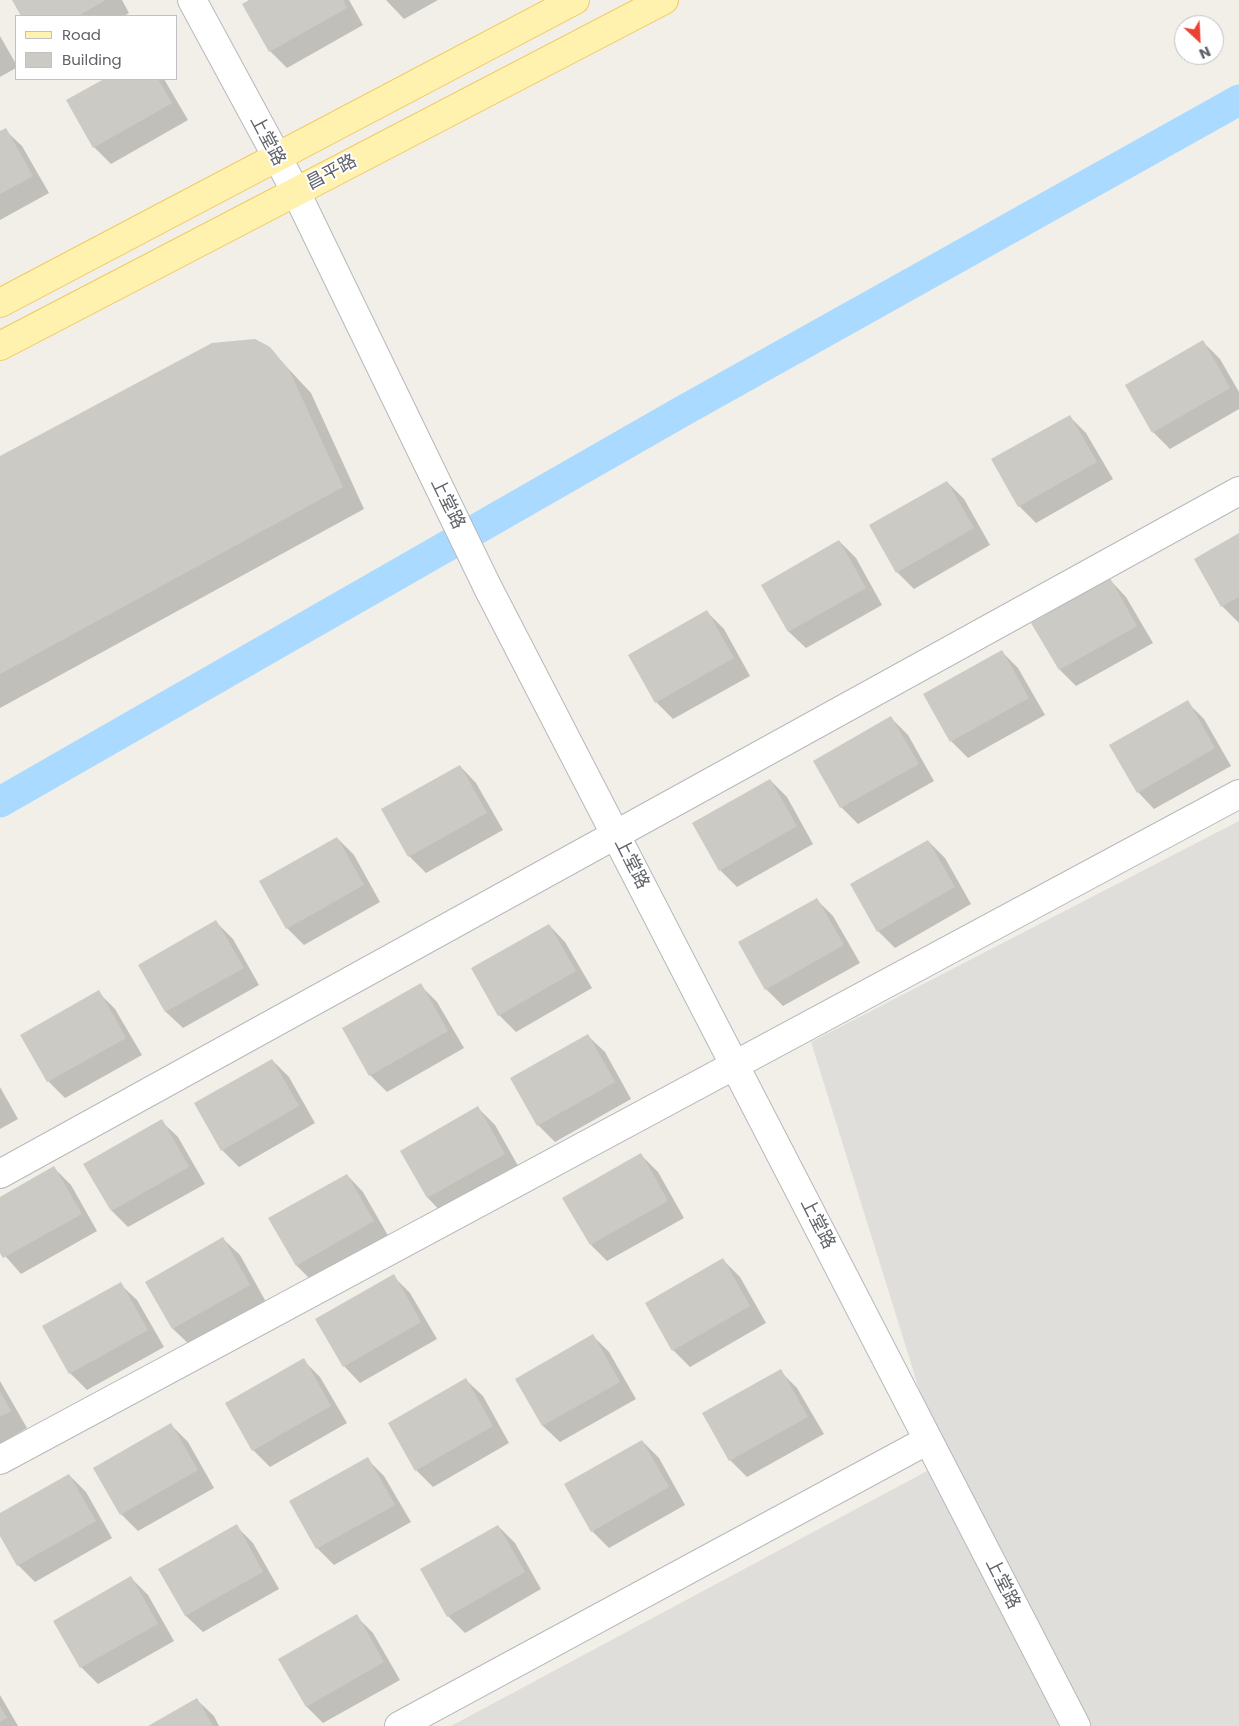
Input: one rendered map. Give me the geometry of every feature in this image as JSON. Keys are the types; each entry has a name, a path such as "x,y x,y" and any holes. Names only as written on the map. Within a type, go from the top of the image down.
{"main road":[{"path":"0,303 575,0"},
{"name":"昌平路","path":"0,346 664,0"}],"street":[{"name":"上堂路","path":"192,0 296,192 488,588 1076,1726"},
{"path":"0,1174 1239,491"},
{"path":"0,1460 1239,794"},
{"path":"399,1726 928,1440"}],"shaded area":[{"path":"1239,821 1239,1726 451,1726 942,1463 811,1042"}],"building":[{"path":"12,0 106,0 80,15 20,15"},
{"path":"249,0 343,0 347,8 269,52 242,4"},
{"path":"102,80 159,80 172,103 93,148 66,100"},
{"path":"6,128 33,176 0,194 0,131"},
{"path":"255,339 270,347 289,370 343,487 0,674 0,456 212,343"},
{"path":"1203,340 1230,388 1152,433 1125,385"},
{"path":"1070,415 1097,462 1018,507 991,459"},
{"path":"947,481 974,528 896,573 869,525"},
{"path":"1239,533 1239,597 1221,607 1194,559"},
{"path":"839,540 866,588 788,632 761,585"},
{"path":"1110,578 1137,626 1059,670 1031,623"},
{"path":"707,610 734,658 655,703 628,655"},
{"path":"1002,650 1029,698 950,742 923,694"},
{"path":"1188,700 1215,748 1137,793 1109,745"},
{"path":"891,716 919,764 840,808 813,761"},
{"path":"460,765 487,813 408,857 381,809"},
{"path":"770,779 797,826 719,871 692,823"},
{"path":"337,837 364,885 286,929 259,881"},
{"path":"928,840 955,887 877,932 850,884"},
{"path":"817,898 844,945 765,990 738,942"},
{"path":"216,920 244,968 165,1012 138,965"},
{"path":"549,924 576,971 498,1016 471,968"},
{"path":"421,983 448,1031 369,1076 342,1028"},
{"path":"99,990 126,1038 47,1082 20,1035"},
{"path":"588,1034 615,1082 537,1126 510,1078"},
{"path":"272,1059 299,1106 221,1151 194,1103"},
{"path":"478,1106 505,1154 427,1198 400,1151"},
{"path":"162,1119 189,1167 111,1211 83,1164"},
{"path":"641,1153 668,1201 590,1245 562,1198"},
{"path":"54,1166 82,1214 3,1258 0,1253 0,1197"},
{"path":"347,1174 374,1221 296,1266 268,1218"},
{"path":"223,1237 250,1285 172,1329 145,1282"},
{"path":"723,1258 750,1306 672,1351 645,1303"},
{"path":"394,1274 421,1322 343,1367 315,1319"},
{"path":"121,1282 148,1330 69,1374 42,1326"},
{"path":"593,1334 620,1382 542,1426 515,1379"},
{"path":"304,1358 331,1406 252,1451 225,1403"},
{"path":"781,1369 808,1417 729,1461 702,1413"},
{"path":"466,1378 493,1426 415,1471 388,1423"},
{"path":"0,1391 11,1411 0,1417"},
{"path":"171,1423 198,1470 120,1515 93,1468"},
{"path":"642,1440 669,1487 591,1532 564,1484"},
{"path":"368,1457 395,1505 316,1549 289,1501"},
{"path":"69,1474 96,1521 17,1566 0,1536 0,1513"},
{"path":"237,1524 263,1572 185,1616 158,1569"},
{"path":"498,1525 525,1572 447,1617 420,1569"},
{"path":"131,1576 158,1624 80,1668 53,1621"},
{"path":"357,1614 384,1662 306,1707 278,1659"},
{"path":"197,1698 213,1726 148,1726"},
{"path":"0,1706 7,1718 0,1722"}],"waterway":[{"path":"0,802 681,412 1239,100"}]}
